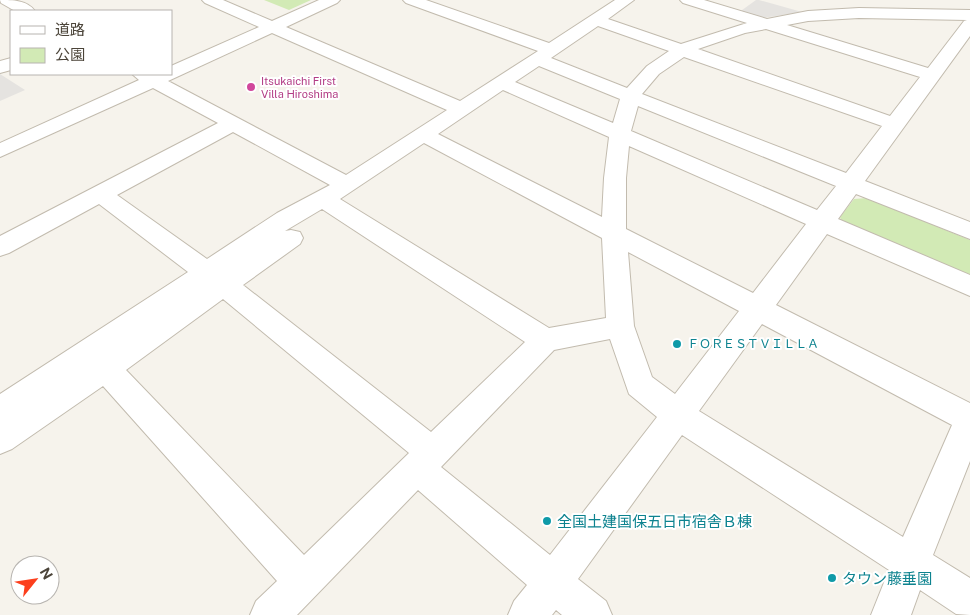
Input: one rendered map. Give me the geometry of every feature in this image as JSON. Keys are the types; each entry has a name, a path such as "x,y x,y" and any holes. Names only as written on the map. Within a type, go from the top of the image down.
{"street":[{"path":"6,0 25,10"},
{"path":"210,0 461,109"},
{"path":"172,68 269,25 318,0"},
{"path":"172,65 332,0"},
{"path":"411,0 545,54 631,95 970,231"},
{"path":"688,0 765,23 948,62"},
{"path":"528,615 895,124 948,62 970,23 860,6 835,0"},
{"path":"0,411 215,278 423,134 596,20 621,1"},
{"path":"860,6 765,23 720,35 682,50 654,70 631,95 616,155 614,233 620,326 640,385 678,415 970,600"},
{"path":"596,20 895,124"},
{"path":"156,75 234,123 335,196 545,340"},
{"path":"0,143 156,75"},
{"path":"0,151 156,75"},
{"path":"502,83 970,286"},
{"path":"0,247 234,123"},
{"path":"423,134 970,420 891,615"},
{"path":"101,194 215,278 424,460 552,581 592,615"},
{"path":"0,439 106,368 215,278"},
{"path":"270,615 545,340 620,326"},
{"path":"106,368 303,582"}],"green space":[{"path":"264,0 311,0 289,10"},
{"path":"867,198 970,240 970,281 843,226 840,217 854,199"}],"shaded area":[{"path":"756,0 802,12 762,18 738,13"},
{"path":"0,74 25,90 0,101"}],"place":[{"name":"Itsukaichi First Villa Hiroshima","path":"251,87"},
{"name":"ＦＯＲＥＳＴＶＩＬＬＡ","path":"677,344"},
{"name":"全国土建国保五日市宿舎Ｂ棟","path":"547,521"},
{"name":"タウン藤垂園","path":"832,578"}]}
